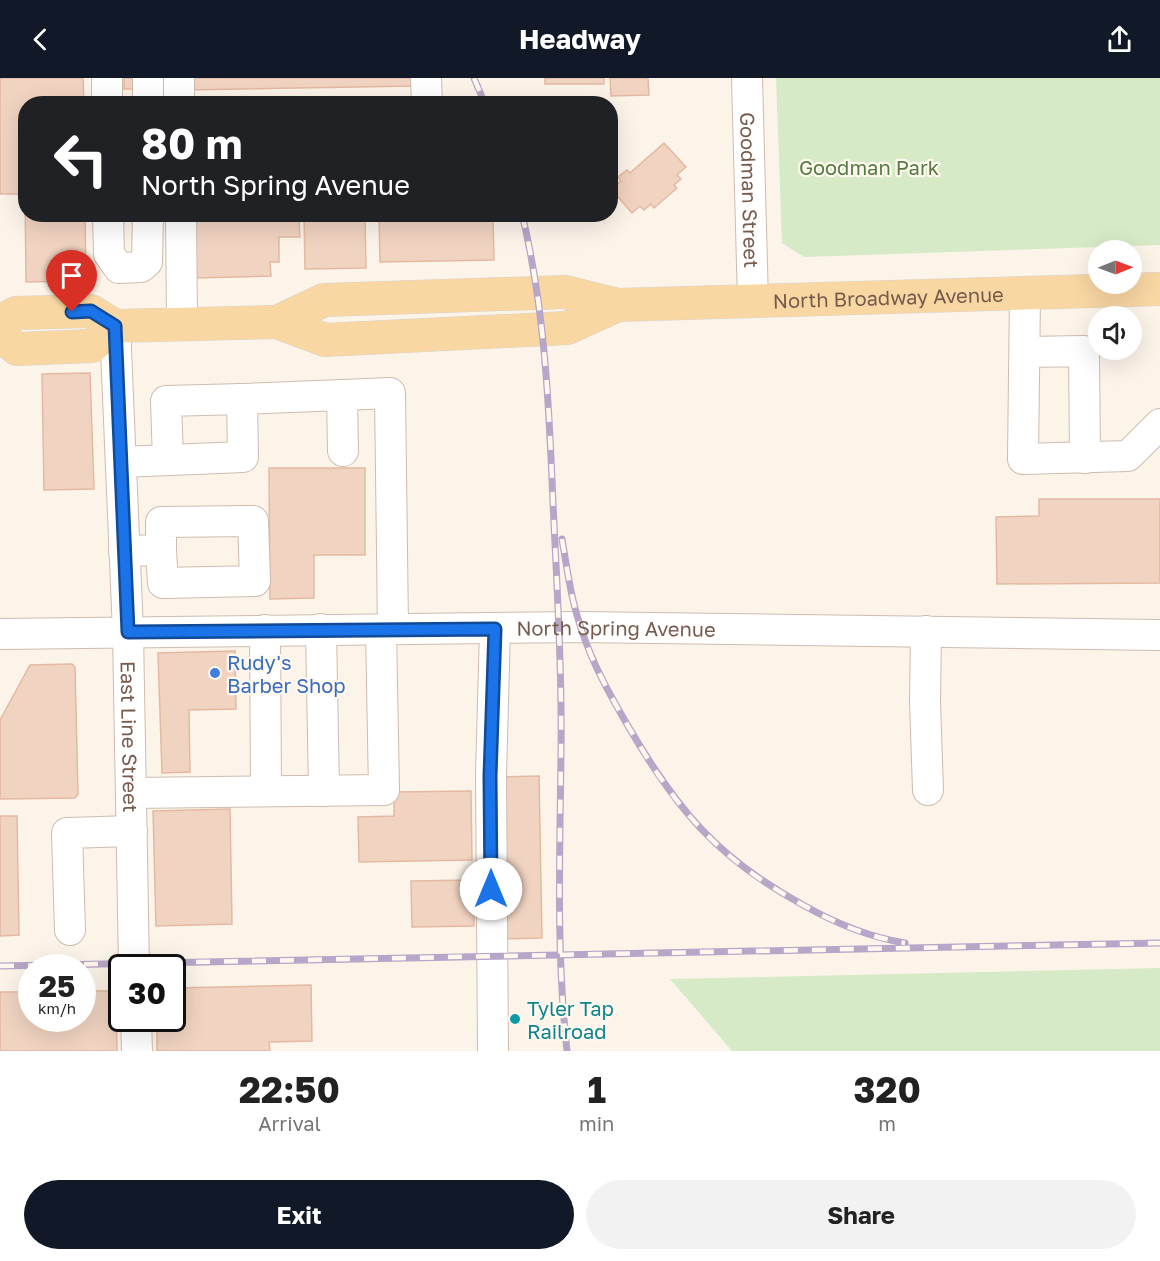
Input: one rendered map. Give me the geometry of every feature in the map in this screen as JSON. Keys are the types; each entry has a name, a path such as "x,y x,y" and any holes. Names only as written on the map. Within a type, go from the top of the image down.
{"main road":[{"name":"North Broadway Avenue","path":"115,326 277,322 325,340 336,340 567,328 618,305 1160,289"},
{"path":"0,322 16,313 91,311 115,326 92,346 17,348 0,335"}],"street":[{"path":"107,78 107,96"},
{"path":"148,78 148,96"},
{"path":"179,78 179,96"},
{"path":"426,78 427,96"},
{"name":"Goodman Street","path":"747,78 753,302"},
{"path":"108,222 109,254 119,268 141,267 147,262 148,222"},
{"path":"181,222 183,324"},
{"path":"1025,294 1023,459 1128,456 1160,424"},
{"name":"East Line Street","path":"115,326 128,632 134,954"},
{"path":"1026,352 1084,351 1085,458"},
{"path":"131,793 384,789 390,393 166,402 168,460"},
{"path":"342,395 343,451"},
{"path":"121,462 243,458 242,399"},
{"path":"255,581 163,583 160,522 253,521 266,791"},
{"path":"124,550 161,550"},
{"path":"321,629 324,790"},
{"path":"493,1051 490,776 495,629"},
{"name":"North Spring Avenue","path":"0,634 495,629 926,631 1160,636"},
{"path":"926,631 925,702 928,790"},
{"path":"70,930 67,821 132,831"},
{"path":"136,1032 137,1051"}],"green space":[{"name":"Goodman Park","path":"776,78 1160,78 1160,245 1142,246 1142,240 1088,240 1088,247 804,257 782,243"},
{"path":"1160,968 1160,1051 732,1051 670,979"}],"building":[{"path":"0,78 83,78 84,96 18,96 18,194 0,194"},
{"path":"124,78 139,78 139,89 124,89"},
{"path":"186,78 415,78 415,86 187,90"},
{"path":"545,78 604,78 604,84 545,84"},
{"path":"610,78 648,78 649,95 611,96"},
{"path":"664,143 686,167 677,175 681,179 674,185 677,188 654,208 651,204 644,210 640,206 632,213 618,197 618,183 621,181 618,177 627,170 630,173"},
{"path":"25,222 85,222 86,281 26,282"},
{"path":"193,222 299,222 300,237 279,237 279,262 270,262 271,276 194,278"},
{"path":"304,222 365,222 366,268 305,269"},
{"path":"379,222 493,222 494,260 380,262"},
{"path":"90,373 94,489 44,490 42,374"},
{"path":"269,468 365,468 365,555 314,555 314,598 270,599"},
{"path":"1039,499 1160,499 1160,583 997,584 996,517 1039,516"},
{"path":"235,651 236,709 189,710 190,772 162,773 158,653"},
{"path":"72,664 75,667 78,794 75,798 0,799 0,720 30,665"},
{"path":"539,776 542,938 502,939 499,777"},
{"path":"471,791 472,860 359,862 358,817 394,816 394,792"},
{"path":"230,809 232,924 156,926 153,811"},
{"path":"0,816 17,816 19,935 0,936"},
{"path":"473,880 474,926 412,927 411,881"},
{"path":"311,985 312,1041 269,1042 270,1051 157,1051 157,1032 186,1032 186,988"},
{"path":"96,991 108,991 108,1032 117,1032 117,1051 0,1051 0,992 18,992 18,1032 96,1032"}],"railway":[{"path":"474,78 482,96"},
{"path":"524,222 541,322 550,430 560,659 561,976 567,1051"},
{"path":"562,539 575,606 585,641 596,666 646,756 682,807 723,850 773,887 815,912 840,923 865,933 905,943"},
{"path":"0,966 1160,943"}],"place":[{"name":"Rudy's Barber Shop","path":"215,673"},
{"name":"Tyler Tap Railroad","path":"515,1019"}],"route":[{"path":"72,312 91,311 115,326 128,632 495,629 490,776 491,889"}]}
